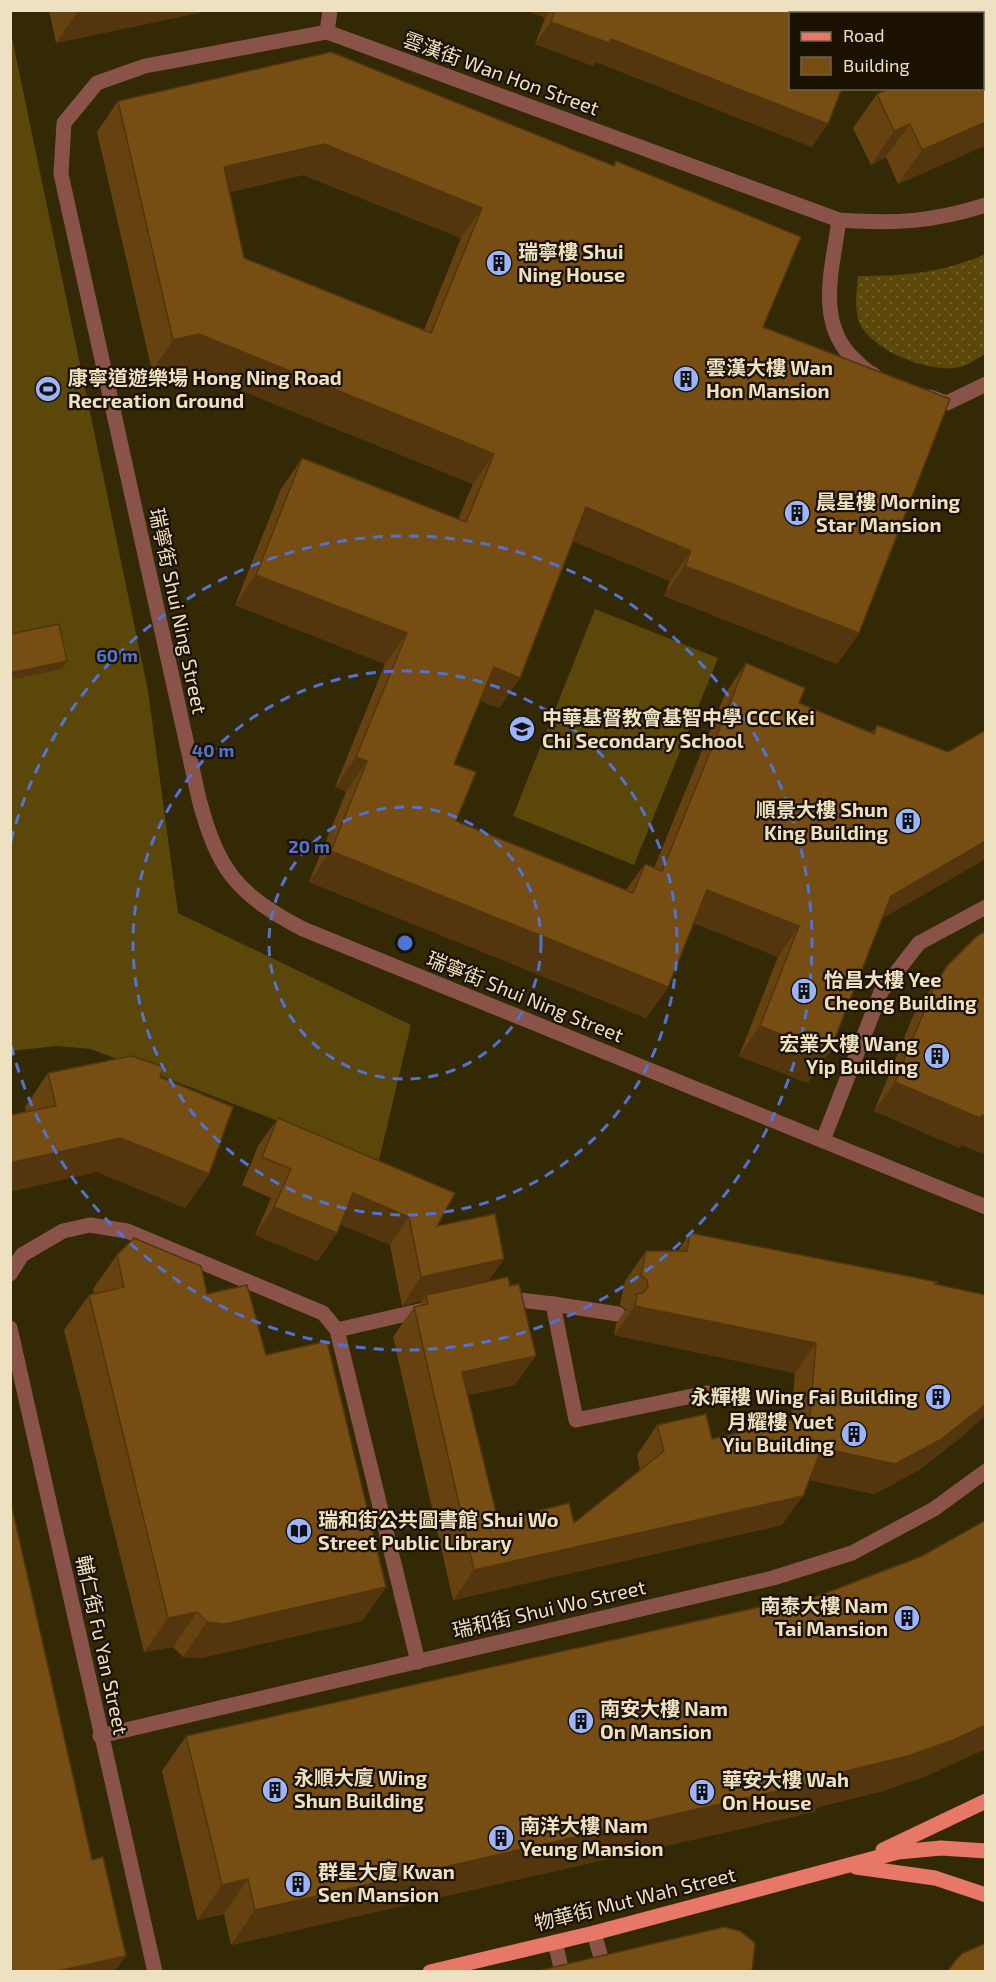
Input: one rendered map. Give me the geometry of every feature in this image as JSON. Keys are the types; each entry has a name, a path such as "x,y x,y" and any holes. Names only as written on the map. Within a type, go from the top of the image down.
{"main road":[{"name":"物華街 Mut Wah Street","path":"850,1866 986,1801"},
{"name":"物華街 Mut Wah Street","path":"430,1971 594,1933 909,1851 941,1848 986,1851"},
{"name":"物華街 Mut Wah Street","path":"850,1866 935,1878 986,1895"}],"street":[{"path":"327,32 330,10"},
{"name":"瑞寧街 Shui Ning Street","path":"327,32 145,66 97,83 64,123 61,174 210,841 232,879 264,909 303,929 986,1207"},
{"name":"雲漢街 Wan Hon Street","path":"327,32 839,220 893,223 946,217 986,205"},
{"path":"839,220 828,308 834,333 848,355 861,366 888,380"},
{"path":"917,392 947,403 986,384"},
{"path":"823,1140 881,992 919,944 986,907"},
{"path":"10,1274 22,1255 63,1231 90,1225 127,1231 323,1312 337,1330 418,1662"},
{"path":"490,1296 618,1314"},
{"path":"553,1304 576,1420 707,1393"},
{"path":"337,1330 445,1305"},
{"name":"輔仁街 Fu Yan Street","path":"10,1328 100,1736 155,1971"},
{"name":"瑞和街 Shui Wo Street","path":"100,1736 773,1578 852,1553 934,1509 986,1470"},
{"path":"594,1933 605,1971"},
{"path":"555,1942 562,1971"}],"shaded area":[{"name":"康寧道遊樂場 Hong Ning Road Recreation Ground","path":"11,33 148,691 178,913 411,1025 379,1160 91,1049 57,1046 11,1051"},
{"path":"985,254 985,354 970,363 960,367 934,367 903,358 876,342 859,322 856,305 858,276 923,272 954,265"},
{"path":"595,609 718,658 634,865 513,816"}],"building":[{"path":"555,10 860,10 864,12 789,12 789,90 841,90 828,124 611,39 609,43 551,22"},
{"path":"937,10 986,10 986,122 922,150 910,124 894,131 877,94 886,90 984,90 984,12 938,12"},
{"path":"331,52 614,166 616,161 801,237 763,327 950,399 859,633 685,566 691,551 586,507 520,678 494,667 454,764 476,772 456,821 633,893 645,864 662,871 746,663 805,688 799,703 874,734 877,725 948,752 986,730 986,841 891,896 829,1053 760,1026 799,926 707,890 668,987 331,851 367,761 356,757 407,633 256,575 302,458 466,522 494,454 199,334 173,340 118,101","holes":["324,144 482,208 431,333 244,258 224,167"]},
{"path":"59,624 67,661 10,673 10,634"},
{"name":"宏業大樓 Wang Yip Building","path":"986,931 986,1117 982,1115 980,1118 895,1082 935,985 947,966 977,936"},
{"path":"131,1056 164,1067 160,1077 233,1107 209,1174 121,1138 10,1163 10,1115 56,1106 48,1073"},
{"path":"278,1118 455,1193 437,1226 495,1214 504,1259 421,1277 409,1217 353,1193 337,1233 274,1207 291,1169 262,1157"},
{"path":"690,1233 937,1282 935,1284 986,1295 986,1404 940,1440 895,1464 822,1448 803,1496 474,1570 414,1307 428,1304 426,1295 508,1277 510,1286 519,1284 536,1356 462,1372 498,1521 569,1503 574,1523 664,1451 657,1425 706,1414 712,1439 810,1416 816,1343 635,1306 637,1294 643,1293 648,1287 647,1280 641,1275 646,1251 687,1251"},
{"path":"134,1238 201,1266 207,1294 247,1285 266,1355 327,1341 386,1587 225,1624 207,1622 197,1612 168,1618 89,1295 124,1287 117,1255"},
{"path":"10,1499 92,1860 103,1857 126,1956 58,1971 10,1971"},
{"path":"986,1520 986,1725 908,1756 838,1773 839,1777 255,1910 248,1879 222,1885 186,1736 799,1598 800,1603 922,1556"},
{"path":"724,1927 740,1931 755,1943 752,1971 537,1971"},
{"path":"986,1944 986,1971 948,1971 963,1953"}],"place":[{"name":"瑞寧樓 Shui Ning House","path":"499,263"},
{"name":"雲漢大樓 Wan Hon Mansion","path":"686,379"},
{"name":"康寧道遊樂場 Hong Ning Road Recreation Ground","path":"48,389"},
{"name":"晨星樓 Morning Star Mansion","path":"797,513"},
{"name":"中華基督教會基智中學 CCC Kei Chi Secondary School","path":"522,729"},
{"name":"順景大樓 Shun King Building","path":"908,821"},
{"name":"怡昌大樓 Yee Cheong Building","path":"804,991"},
{"name":"宏業大樓 Wang Yip Building","path":"937,1056"},
{"name":"永輝樓 Wing Fai Building","path":"938,1397"},
{"name":"月耀樓 Yuet Yiu Building","path":"854,1434"},
{"name":"瑞和街公共圖書館 Shui Wo Street Public Library","path":"299,1531"},
{"name":"南泰大樓 Nam Tai Mansion","path":"907,1618"},
{"name":"南安大樓 Nam On Mansion","path":"581,1721"},
{"name":"永順大廈 Wing Shun Building","path":"275,1790"},
{"name":"華安大樓 Wah On House","path":"702,1792"},
{"name":"南洋大樓 Nam Yeung Mansion","path":"501,1838"},
{"name":"群星大廈 Kwan Sen Mansion","path":"298,1884"}]}
